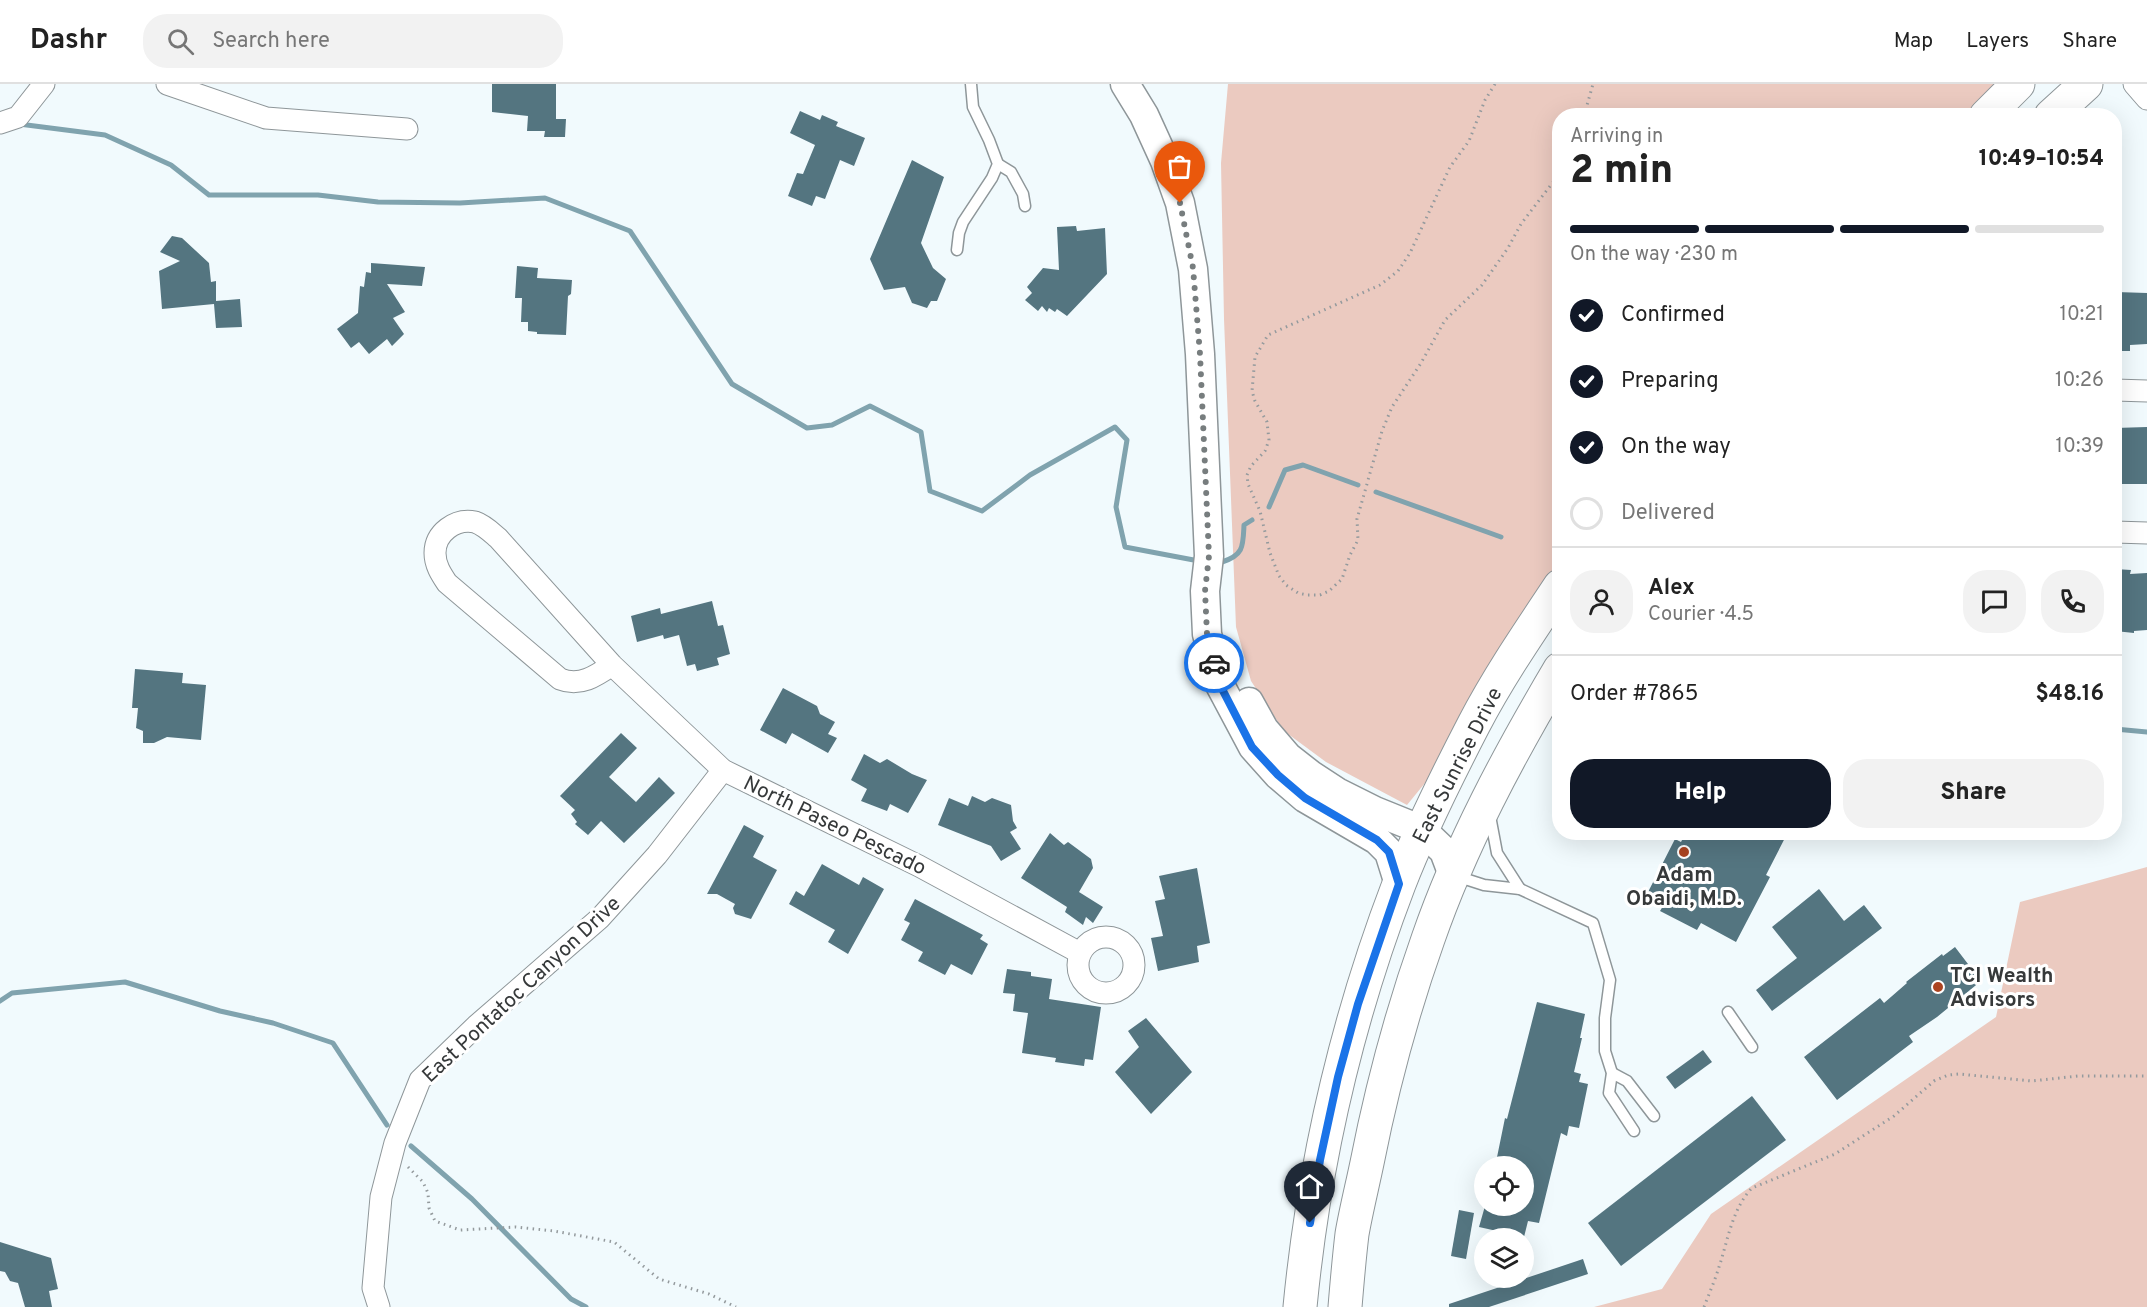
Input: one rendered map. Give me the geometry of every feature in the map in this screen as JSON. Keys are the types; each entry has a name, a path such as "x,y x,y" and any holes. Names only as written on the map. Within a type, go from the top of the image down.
{"main road":[{"path":"1994,108 2018,84"},
{"path":"2060,108 2086,84"},
{"name":"East Sunrise Drive","path":"1299,1307 1320,1160 1338,1077 1358,1004 1399,884 1422,830 1475,723 1552,597"},
{"name":"East Sunrise Drive","path":"1345,1307 1353,1233 1379,1099 1424,948 1453,875 1487,802 1520,736 1552,682"}],"street":[{"path":"0,123 18,117 44,84"},
{"path":"167,84 266,118 407,129"},
{"path":"1125,84 1144,115 1166,161 1180,203 1193,268 1200,354 1209,556 1205,591 1207,634 1220,685 1252,747 1278,775 1305,798 1377,840 1389,852 1399,884"},
{"path":"2134,84 2147,99"},
{"path":"2122,390 2147,391"},
{"name":"North Paseo Pescado","path":"612,665 596,676 583,681 560,679 447,584 438,570 435,552 438,539 446,529 460,522 474,522 485,527 498,538 612,665 723,770 919,866 1080,953"},
{"path":"2122,532 2147,533"},
{"path":"1209,556 1218,585 1220,615 1235,674 1264,729 1288,757 1320,781 1375,811 1422,830 1444,851 1453,875"},
{"name":"East Pontatoc Canyon Drive","path":"379,1307 373,1288 381,1197 395,1143 420,1080 476,1026 600,918 657,855 723,770"}],"lane":[{"path":"971,84 973,107 998,164 1011,172 1023,194 1025,206"},
{"path":"957,250 958,233 963,222 987,187 998,164"},
{"path":"1487,802 1497,853 1520,889"},
{"path":"1453,875 1484,885 1520,889 1593,922 1610,980 1605,1018 1605,1051 1612,1073 1609,1093 1634,1131"},
{"path":"1728,1012 1752,1047"},
{"path":"1612,1073 1628,1081 1654,1116"}],"path":[{"path":"1495,84 1485,100 1469,141 1450,167 1410,253 1398,271 1380,285 1268,335 1255,357 1252,391 1267,422 1269,440 1265,451 1247,474 1248,484 1264,522 1270,553 1279,576 1286,585 1298,593 1320,595 1329,591 1342,579 1358,540 1357,519 1382,431 1392,407 1421,363 1445,320 1482,285 1508,248 1521,224 1552,183"},
{"path":"1586,108 1593,84"},
{"path":"1704,1307 1738,1210 1744,1197 1752,1188 1835,1154 1894,1116 1934,1081 1948,1075 1959,1074 2032,1081 2078,1076 2147,1076"},
{"path":"409,1168 423,1182 428,1193 429,1208 435,1221 460,1230 516,1227 554,1230 614,1242 659,1279 709,1294 736,1307"}],"shaded area":[{"path":"1228,84 2018,84 1993,108 1552,108 1552,599 1475,722 1407,805 1326,762 1284,731 1251,681 1236,627 1224,319 1221,163"},
{"path":"2147,867 2147,1307 1594,1307 1662,1289 1711,1214 1996,1017 2020,902"}],"building":[{"path":"492,84 556,84 556,119 566,119 565,137 544,137 545,131 527,131 528,116 492,112"},
{"path":"800,111 820,120 822,115 838,122 836,126 865,138 854,166 840,160 825,199 816,196 812,206 788,196 797,173 803,174 815,145 790,133"},
{"path":"912,160 944,177 921,243 933,268 946,279 937,301 931,301 927,308 912,303 905,287 884,290 870,259"},
{"path":"1076,226 1077,231 1105,228 1107,274 1067,316 1057,309 1055,312 1049,308 1047,312 1042,306 1038,311 1025,300 1032,293 1027,287 1043,268 1059,270 1057,227"},
{"path":"172,236 182,238 209,263 211,282 216,281 216,301 240,299 242,327 216,328 214,304 162,309 159,271 180,261 160,252"},
{"path":"371,263 425,267 422,286 387,284 405,312 393,318 404,334 392,346 387,339 369,354 359,342 351,348 337,329 358,313 360,286 364,287 366,272 371,273"},
{"path":"517,266 538,268 537,278 572,280 571,294 568,296 566,335 537,334 537,332 528,331 528,322 521,322 522,298 515,298"},
{"path":"2122,292 2147,293 2147,344 2130,345 2130,351 2122,351"},
{"path":"2147,427 2147,484 2122,484 2122,428"},
{"path":"2122,569 2131,570 2130,574 2147,573 2147,630 2134,631 2134,633 2122,632"},
{"path":"712,601 718,626 723,625 730,654 717,658 719,665 697,671 695,664 687,666 679,635 664,639 663,635 637,642 631,616 660,608 661,614"},
{"path":"135,669 183,673 182,683 206,685 201,740 167,737 154,743 143,743 143,731 136,728 138,708 132,708"},
{"path":"783,688 817,706 820,714 835,722 828,734 837,738 828,753 792,733 786,744 760,730"},
{"path":"621,733 637,748 609,777 636,802 659,777 675,793 624,843 601,821 588,835 575,824 577,822 571,814 575,810 560,796"},
{"path":"864,754 880,763 887,759 927,780 908,813 890,804 887,811 861,801 867,789 851,780"},
{"path":"972,796 985,802 992,798 1011,805 1013,821 1017,828 1010,832 1021,849 1001,861 991,846 938,825 949,798 968,806"},
{"path":"744,825 764,836 753,857 777,870 751,919 735,914 733,908 735,904 717,894 707,894"},
{"path":"1050,833 1064,845 1068,842 1091,859 1093,868 1079,892 1103,907 1093,923 1086,917 1083,925 1065,912 1067,907 1021,878"},
{"path":"1674,840 1681,842 1682,840 1784,840 1766,875 1770,877 1736,942 1701,923 1697,930 1660,911 1663,906 1646,896"},
{"path":"822,864 859,885 863,877 884,889 848,954 828,942 835,930 789,904 796,891 804,896"},
{"path":"1197,868 1210,943 1197,946 1199,962 1158,971 1151,938 1163,936 1155,901 1165,899 1159,876"},
{"path":"1819,889 1844,921 1864,905 1882,928 1772,1011 1756,990 1797,958 1772,927"},
{"path":"915,899 983,935 980,939 988,944 972,975 951,964 945,975 918,961 923,952 901,940 910,923 904,920"},
{"path":"1955,947 1981,981 1937,1017 1909,1036 1913,1042 1837,1100 1804,1057 1880,998 1884,1003 1906,982 1942,954 1943,956"},
{"path":"1007,969 1031,972 1031,976 1052,979 1049,999 1101,1007 1093,1060 1085,1059 1084,1066 1055,1062 1056,1058 1022,1053 1028,1013 1013,1011 1015,994 1003,993"},
{"path":"1537,1002 1585,1014 1574,1072 1581,1074 1579,1082 1588,1084 1579,1128 1569,1126 1567,1136 1561,1133 1539,1223 1528,1221 1526,1228 1479,1227 1482,1216 1534,1216 1534,1156 1497,1156 1505,1118 1507,1119"},
{"path":"1146,1018 1192,1072 1151,1114 1115,1072 1139,1047 1128,1031"},
{"path":"1703,1050 1712,1062 1675,1089 1666,1077"},
{"path":"1752,1096 1786,1140 1621,1266 1588,1223"},
{"path":"1459,1210 1474,1213 1466,1259 1451,1256"},
{"path":"0,1242 51,1258 58,1289 49,1291 52,1307 25,1307 18,1283 10,1281 5,1272 0,1271"},
{"path":"1583,1259 1588,1274 1489,1307 1449,1307 1449,1304 1497,1288 1534,1288 1534,1275"}],"waterway":[{"path":"19,124 105,135 171,165 209,195 318,195 378,202 460,203 545,198 630,231 732,384 807,428 832,425 870,406 921,432 930,491 982,511 1030,475 1115,427 1127,440 1116,507 1125,547 1199,561"},
{"path":"1269,507 1285,470 1303,465 1358,485"},
{"path":"1376,492 1501,537"},
{"path":"1222,562 1235,556 1241,549 1244,525 1252,520"},
{"path":"2122,730 2147,732"},
{"path":"0,1001 12,993 125,982 220,1011 273,1023 333,1043 387,1125"},
{"path":"411,1146 472,1199 571,1299 586,1307"}],"way so far":[{"path":"1180,203 1193,268 1200,354 1209,556 1205,591 1207,634 1214,663"}],"place":[{"name":"Adam Obaidi, M.D.","path":"1684,852"},
{"name":"TCI Wealth Advisors","path":"1938,987"}],"route":[{"path":"1214,663 1220,685 1252,747 1278,775 1305,798 1377,840 1389,852 1399,884 1358,1004 1338,1077 1320,1160 1310,1223"}]}
